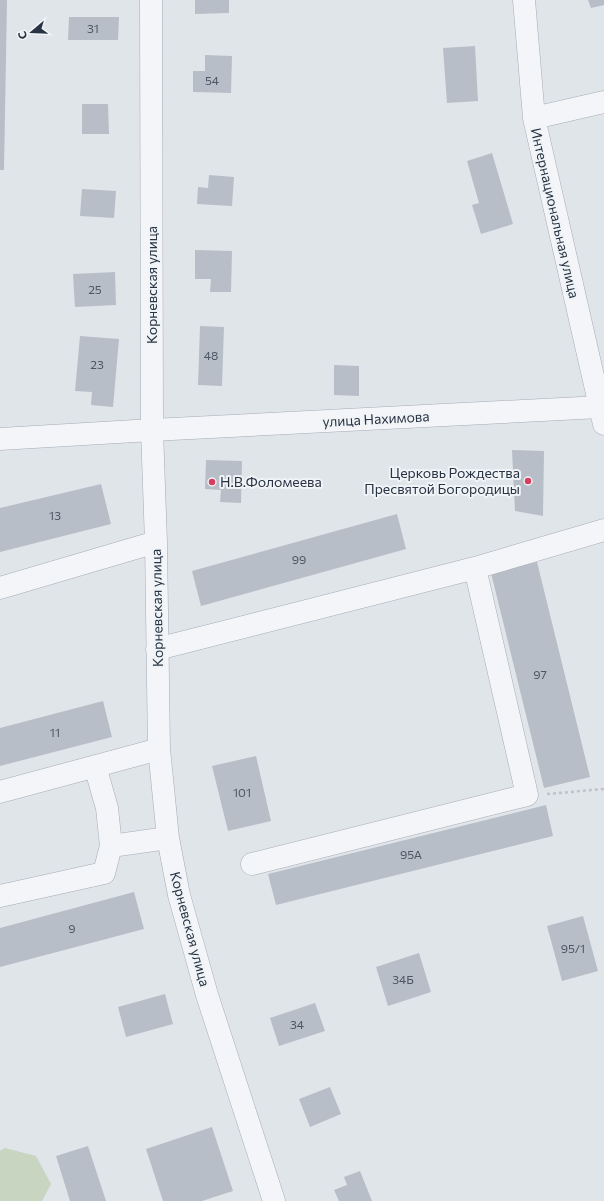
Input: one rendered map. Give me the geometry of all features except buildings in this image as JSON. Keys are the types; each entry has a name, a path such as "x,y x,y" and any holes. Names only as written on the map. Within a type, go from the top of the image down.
{"street":[{"name":"Корневская улица","path":"151,0 152,430 156,542 159,749 168,838 179,895 205,988 269,1200"},
{"name":"Интернациональная улица","path":"524,0 534,118 602,416"},
{"path":"534,118 604,102"},
{"name":"улица Нахимова","path":"0,439 152,430 602,416"},
{"path":"157,649 475,568 604,530"},
{"path":"0,588 156,542"},
{"path":"252,864 527,796 475,568"},
{"path":"0,792 159,749"},
{"path":"0,896 104,873 111,846 107,808 95,766"},
{"path":"111,846 168,838"}],"path":[{"path":"527,796 604,789"}],"green space":[{"path":"5,1148 36,1156 51,1184 42,1201 0,1201 0,1151"}],"place":[{"name":"Церковь Рождества Пресвятой Богородицы","path":"528,481"},
{"name":"Н.В.Фоломеева","path":"212,482"}]}
